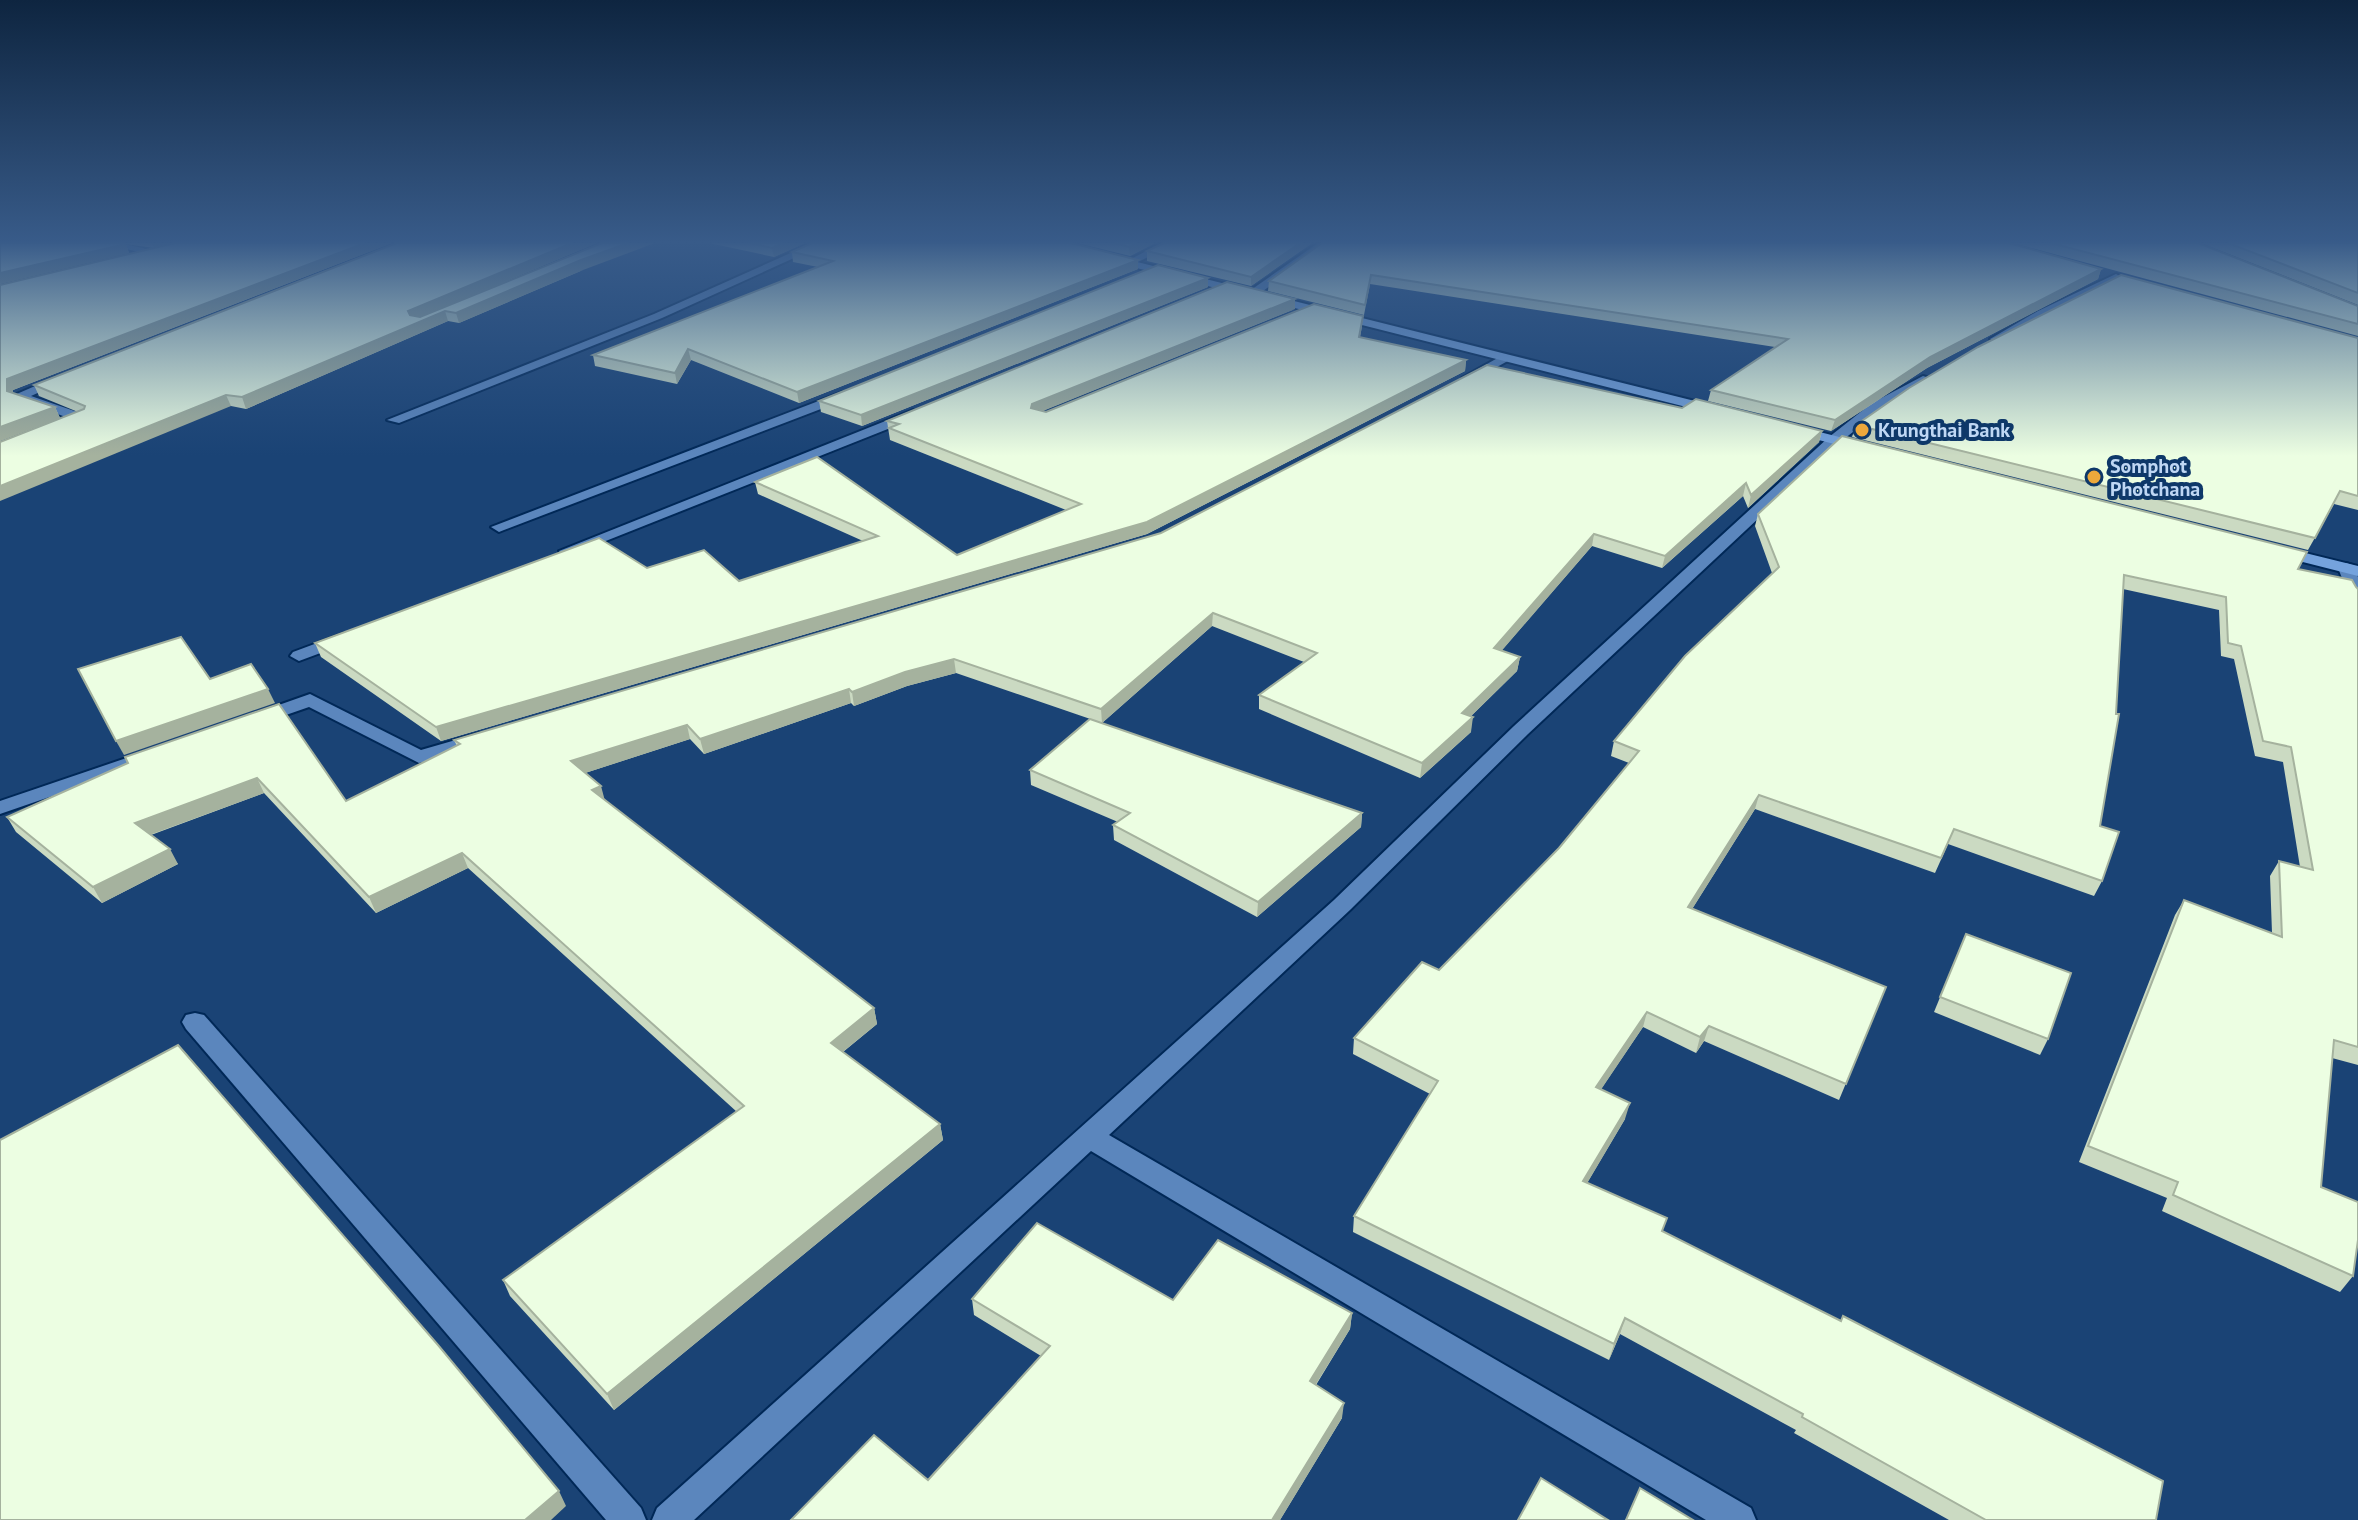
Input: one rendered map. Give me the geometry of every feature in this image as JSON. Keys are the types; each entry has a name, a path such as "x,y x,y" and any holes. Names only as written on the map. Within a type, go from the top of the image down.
{"main road":[{"path":"1332,314 1730,414"},
{"path":"1774,425 1875,450"},
{"path":"2273,550 2352,570"}],"street":[{"path":"394,420 663,314"},
{"path":"1287,319 1300,314"},
{"path":"1987,345 2040,314"},
{"path":"1451,387 1507,358"},
{"path":"669,1520 1342,905 1521,730 1834,440 1877,406 1944,369"},
{"path":"54,429 81,418 19,396 77,374"},
{"path":"499,527 861,388"},
{"path":"552,557 922,410"},
{"path":"2352,570 2358,598"},
{"path":"299,656 358,633"},
{"path":"236,726 310,700 419,757 495,734"},
{"path":"0,808 162,752"},
{"path":"195,1022 629,1520"},
{"path":"1088,1136 1739,1520"}],"building":[{"path":"0,314 178,314 7,379 7,391 55,407 0,427"},
{"path":"216,314 409,314 420,317 438,314 242,397 226,395 0,486 0,442 84,409 85,406 34,385"},
{"path":"698,314 999,314 797,392 688,349 675,373 593,355"},
{"path":"1036,314 1117,314 861,415 819,401"},
{"path":"1149,314 1258,314 1032,404 1031,408 1046,412 1289,314 1363,316 1359,337 1466,360 1147,522 436,727 315,643 599,538 647,568 704,550 739,581 878,536 755,482 817,457 957,555 1081,504 889,428 899,424 887,421"},
{"path":"1625,314 2014,314 1930,357 1835,420 1711,390 1788,339"},
{"path":"2044,314 2267,314 2358,338 2358,496 2340,491 2315,538 1856,425 1909,388 1978,347"},
{"path":"2320,314 2358,314 2358,324"},
{"path":"1487,365 1682,408 1696,399 1822,431 1751,495 1746,483 1665,556 1594,534 1494,648 1520,657 1462,713 1473,717 1422,763 1259,695 1317,653 1213,613 1101,709 954,659 905,672 852,692 849,689 700,739 687,725 571,761 601,786 592,790 874,1008 831,1043 940,1124 607,1394 503,1280 744,1106 462,853 369,897 257,778 135,823 170,849 93,887 7,817 128,763 125,757 279,704 346,801 460,744 454,740 1161,533"},
{"path":"1842,436 2307,552 2298,569 2352,580 2358,589 2358,1047 2334,1040 2321,1187 2358,1202 2358,1240 2353,1276 2173,1195 2178,1182 2088,1146 2184,900 2282,937 2279,861 2313,870 2291,747 2263,741 2241,646 2228,643 2226,597 2124,575 2116,714 2119,714 2100,826 2119,832 2102,881 1954,829 1941,858 1759,795 1688,907 1886,987 1846,1084 1709,1026 1700,1037 1647,1012 1596,1087 1630,1103 1583,1181 1667,1218 1662,1231 1841,1321 1843,1316 2163,1481 2156,1520 1986,1520 1802,1417 1803,1414 1625,1318 1614,1344 1354,1216 1438,1081 1354,1038 1422,962 1439,970 1559,848 1639,751 1614,741 1685,656 1779,567 1758,514"},
{"path":"181,637 210,679 251,664 268,689 116,741 78,669"},
{"path":"1090,719 1362,813 1258,902 1113,825 1130,813 1030,770"},
{"path":"1966,934 2071,973 2048,1039 1940,997"},
{"path":"178,1045 438,1345 559,1491 525,1520 0,1520 0,1140"},
{"path":"1037,1223 1173,1300 1218,1240 1352,1313 1310,1381 1344,1403 1272,1520 791,1520 874,1435 928,1480 1050,1346 972,1299"},
{"path":"1541,1478 1608,1520 1518,1520"},
{"path":"1640,1488 1693,1520 1626,1520"}],"place":[{"name":"Krungthai Bank","path":"1862,430"},
{"name":"Somphot Photchana","path":"2094,477"}]}
